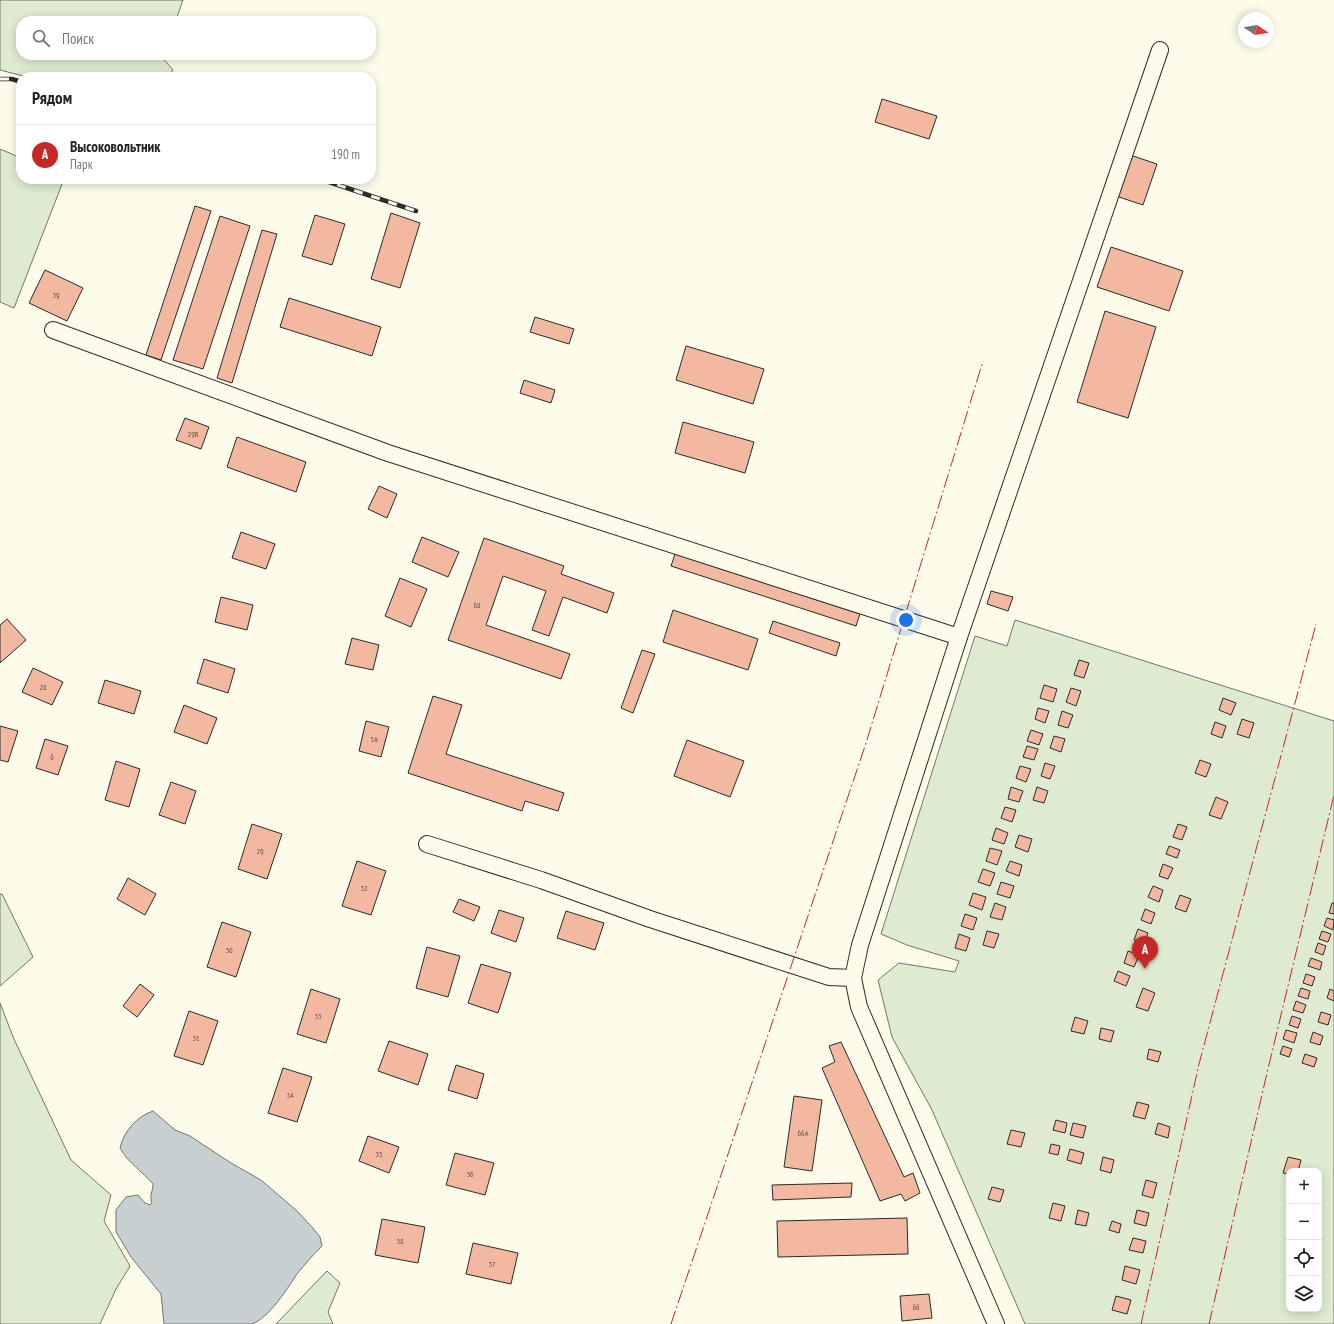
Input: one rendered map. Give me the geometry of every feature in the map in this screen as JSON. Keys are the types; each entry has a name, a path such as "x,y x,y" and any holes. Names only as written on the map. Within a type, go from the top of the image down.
{"street":[{"path":"996,1324 859,1007 853,978 860,945 959,637 1160,50"},
{"path":"54,330 388,453 959,637"},
{"path":"427,844 541,880 650,919 829,977 853,978"}],"green space":[{"path":"0,0 183,0 177,16 16,16 16,60 164,60 173,70 172,72 16,72 16,74 0,70"},
{"path":"0,149 16,156 16,184 62,184 14,308 0,302"},
{"path":"1015,620 1334,721 1334,1324 1025,1324 932,1110 892,1037 878,980 899,963 955,972 959,961 907,945 881,934 975,636 1007,646"},
{"path":"0,894 2,894 33,957 0,986"},
{"path":"0,1003 14,1039 71,1160 111,1195 104,1221 130,1266 116,1289 100,1324 0,1324"},
{"path":"327,1271 340,1283 328,1312 333,1324 276,1324"}],"shaded area":[{"path":"153,1111 175,1130 190,1136 231,1163 261,1180 297,1211 320,1237 322,1246 297,1274 283,1295 265,1316 252,1324 164,1324 161,1294 131,1257 116,1232 116,1210 126,1197 138,1195 145,1203 150,1205 152,1203 151,1195 153,1184 131,1163 120,1148 124,1136 132,1125 141,1117"}],"building":[{"path":"882,99 937,116 929,139 875,122"},
{"path":"1130,155 1157,164 1143,205 1116,196"},
{"path":"195,206 211,211 161,360 146,355"},
{"path":"391,213 420,223 400,288 371,279"},
{"path":"315,215 345,224 332,265 302,256"},
{"path":"220,216 250,226 203,369 173,360"},
{"path":"262,230 277,234 232,383 217,378"},
{"path":"1111,247 1183,271 1169,311 1097,287"},
{"path":"45,270 83,288 67,321 29,303"},
{"path":"289,298 381,327 372,356 280,327"},
{"path":"1105,311 1156,327 1128,418 1077,402"},
{"path":"535,317 574,329 569,344 530,332"},
{"path":"686,346 764,369 753,404 676,380"},
{"path":"524,380 555,390 551,403 520,393"},
{"path":"185,418 209,427 201,449 176,440"},
{"path":"683,422 754,442 745,473 675,453"},
{"path":"237,437 306,462 296,492 227,467"},
{"path":"379,486 397,494 387,518 368,509"},
{"path":"241,532 275,544 266,569 232,558"},
{"path":"422,537 459,552 448,577 412,562"},
{"path":"484,538 564,566 561,574 614,593 607,613 563,597 549,636 532,630 546,591 503,576 486,625 570,654 561,679 448,640"},
{"path":"675,554 860,614 856,626 671,566"},
{"path":"400,578 427,589 411,627 385,616"},
{"path":"991,591 1013,597 1008,611 987,604"},
{"path":"221,597 253,605 247,630 215,622"},
{"path":"673,610 758,639 748,670 663,642"},
{"path":"7,619 26,640 0,663 0,625"},
{"path":"773,621 840,643 836,656 769,633"},
{"path":"352,638 379,645 373,670 345,664"},
{"path":"642,650 655,654 633,713 621,708"},
{"path":"204,659 235,669 228,693 197,683"},
{"path":"1079,660 1089,663 1084,678 1074,675"},
{"path":"33,668 63,682 52,705 22,692"},
{"path":"105,680 141,691 134,714 98,703"},
{"path":"1044,685 1057,689 1053,702 1040,698"},
{"path":"1071,688 1081,691 1076,706 1066,702"},
{"path":"433,696 462,705 446,754 564,793 558,811 525,801 522,811 408,773"},
{"path":"1223,698 1236,703 1231,715 1219,710"},
{"path":"184,705 217,718 207,744 174,732"},
{"path":"1038,708 1049,711 1045,723 1035,719"},
{"path":"1062,711 1073,715 1068,728 1058,725"},
{"path":"1242,719 1254,723 1249,738 1237,734"},
{"path":"366,721 389,727 381,757 359,751"},
{"path":"1215,722 1226,726 1222,738 1211,734"},
{"path":"0,726 18,731 8,762 0,760"},
{"path":"1031,730 1043,734 1039,745 1027,741"},
{"path":"1054,736 1065,739 1061,752 1050,748"},
{"path":"45,739 68,746 58,775 36,768"},
{"path":"687,740 744,761 730,797 674,776"},
{"path":"1027,746 1038,749 1034,760 1023,757"},
{"path":"1200,760 1211,764 1206,777 1195,773"},
{"path":"116,761 140,769 129,807 105,800"},
{"path":"1045,763 1055,766 1050,779 1041,776"},
{"path":"1020,766 1031,769 1026,782 1016,778"},
{"path":"171,782 196,791 185,824 159,815"},
{"path":"1011,787 1023,791 1019,802 1008,799"},
{"path":"1037,787 1048,791 1044,803 1033,800"},
{"path":"1216,797 1228,802 1221,819 1209,815"},
{"path":"1005,807 1016,810 1012,822 1001,818"},
{"path":"252,824 282,834 267,879 238,869"},
{"path":"1178,824 1187,827 1182,840 1173,837"},
{"path":"996,828 1008,833 1004,844 992,840"},
{"path":"1019,835 1032,839 1028,852 1015,847"},
{"path":"1169,846 1180,850 1177,858 1166,854"},
{"path":"990,848 1002,851 997,865 986,861"},
{"path":"357,861 386,871 371,915 342,906"},
{"path":"1010,861 1022,865 1019,876 1006,871"},
{"path":"1163,864 1173,868 1168,879 1159,876"},
{"path":"983,869 995,873 990,886 978,882"},
{"path":"128,878 156,894 145,915 117,899"},
{"path":"1001,882 1014,886 1010,898 997,894"},
{"path":"1153,886 1163,890 1159,902 1148,897"},
{"path":"973,893 986,897 982,910 969,905"},
{"path":"1180,895 1191,899 1186,912 1175,908"},
{"path":"459,899 480,907 474,921 453,912"},
{"path":"995,903 1006,907 1002,920 990,917"},
{"path":"1332,903 1334,903 1334,914 1329,913"},
{"path":"1145,909 1155,913 1151,924 1141,920"},
{"path":"499,910 524,918 516,942 491,933"},
{"path":"566,911 604,923 595,950 557,938"},
{"path":"965,914 977,918 973,930 961,926"},
{"path":"1327,918 1334,920 1333,930 1324,926"},
{"path":"222,922 251,932 236,977 207,967"},
{"path":"1138,929 1148,933 1144,943 1134,940"},
{"path":"987,931 999,934 994,948 983,945"},
{"path":"1322,931 1331,934 1328,942 1319,939"},
{"path":"959,934 970,938 966,951 955,948"},
{"path":"1318,943 1326,946 1323,955 1315,952"},
{"path":"427,947 460,956 448,997 416,988"},
{"path":"1128,951 1139,955 1134,967 1124,963"},
{"path":"1311,958 1322,962 1320,970 1308,966"},
{"path":"481,964 511,973 498,1013 468,1003"},
{"path":"1118,971 1130,976 1126,986 1114,981"},
{"path":"1306,974 1315,977 1312,986 1303,983"},
{"path":"140,984 154,995 137,1017 123,1006"},
{"path":"1143,988 1155,993 1148,1011 1136,1007"},
{"path":"1301,988 1310,991 1308,999 1298,996"},
{"path":"311,989 340,999 326,1043 297,1034"},
{"path":"1330,989 1334,991 1334,1001 1327,998"},
{"path":"1296,1001 1306,1005 1303,1013 1293,1010"},
{"path":"189,1011 218,1021 203,1065 174,1056"},
{"path":"1321,1012 1331,1015 1328,1025 1318,1022"},
{"path":"1292,1016 1301,1019 1298,1028 1289,1025"},
{"path":"1075,1017 1088,1021 1084,1034 1071,1031"},
{"path":"1101,1028 1114,1031 1111,1042 1099,1039"},
{"path":"1286,1030 1297,1033 1294,1043 1283,1039"},
{"path":"1313,1032 1323,1036 1320,1045 1310,1042"},
{"path":"389,1041 428,1054 418,1085 378,1071"},
{"path":"841,1042 904,1177 913,1173 920,1193 905,1201 901,1194 880,1201 822,1068 835,1062 829,1046"},
{"path":"1283,1046 1292,1049 1289,1057 1280,1054"},
{"path":"1149,1049 1161,1052 1158,1062 1147,1059"},
{"path":"1305,1054 1317,1058 1314,1067 1302,1063"},
{"path":"456,1065 484,1074 477,1099 448,1090"},
{"path":"283,1068 312,1077 297,1122 268,1113"},
{"path":"794,1096 822,1100 812,1171 784,1167"},
{"path":"1137,1102 1149,1105 1145,1119 1133,1116"},
{"path":"1056,1120 1067,1123 1065,1133 1053,1130"},
{"path":"1073,1123 1086,1126 1083,1138 1070,1135"},
{"path":"1158,1123 1170,1127 1168,1138 1155,1134"},
{"path":"1011,1130 1025,1133 1021,1147 1007,1144"},
{"path":"368,1136 399,1147 389,1173 359,1161"},
{"path":"1051,1144 1060,1146 1058,1155 1049,1153"},
{"path":"1070,1149 1084,1153 1081,1164 1067,1160"},
{"path":"455,1153 494,1163 485,1195 446,1185"},
{"path":"1103,1157 1114,1160 1111,1173 1100,1170"},
{"path":"1288,1157 1301,1160 1299,1168 1286,1168 1286,1174 1283,1173"},
{"path":"1146,1180 1157,1183 1153,1198 1142,1195"},
{"path":"852,1183 851,1197 773,1200 772,1185"},
{"path":"992,1187 1004,1190 1000,1202 988,1199"},
{"path":"1053,1203 1065,1206 1061,1221 1049,1218"},
{"path":"1078,1210 1089,1213 1086,1226 1075,1224"},
{"path":"1137,1210 1149,1213 1146,1226 1134,1223"},
{"path":"907,1218 908,1254 778,1257 777,1221"},
{"path":"382,1219 425,1227 418,1263 375,1255"},
{"path":"1112,1221 1121,1224 1119,1233 1109,1230"},
{"path":"1133,1238 1146,1241 1143,1253 1129,1250"},
{"path":"473,1243 518,1253 511,1284 466,1274"},
{"path":"1125,1266 1140,1270 1136,1284 1122,1280"},
{"path":"929,1294 932,1318 902,1321 900,1296"},
{"path":"1116,1296 1131,1300 1127,1314 1112,1310"}],"railway":[{"path":"0,79 16,80"},
{"path":"335,184 416,211"}],"power":[{"path":"671,1324 866,743 983,361"},
{"path":"1141,1324 1199,1064 1316,624"},
{"path":"1209,1324 1267,1073 1334,795"}],"place":[{"name":"Высоковольтник","path":"1145,969"}]}
